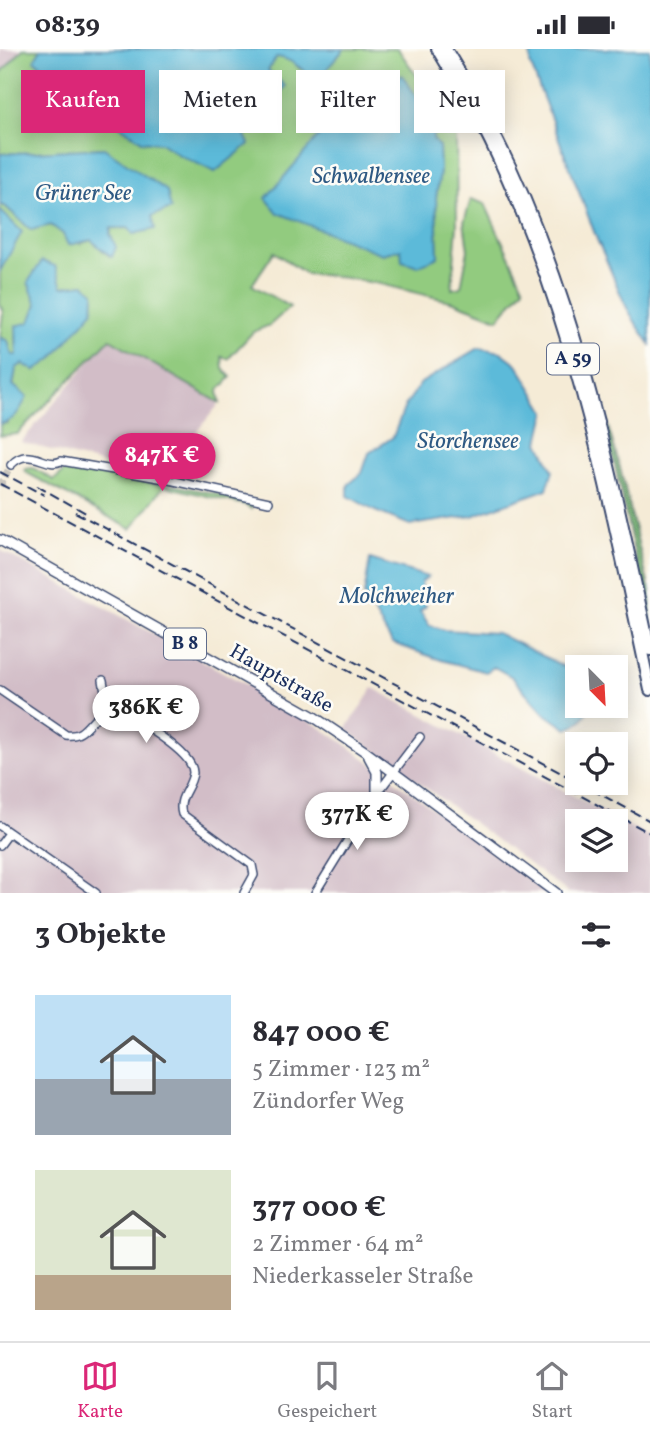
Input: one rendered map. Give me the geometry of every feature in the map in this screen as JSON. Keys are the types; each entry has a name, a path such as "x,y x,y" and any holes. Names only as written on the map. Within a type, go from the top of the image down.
{"highway":[{"name":"A 59","path":"437,49 489,139 528,227 557,309 598,453 650,690"},
{"name":"A 59","path":"446,49 484,113 511,168 565,308 606,449 650,650"}],"main road":[{"name":"Hauptstraße","path":"0,540 314,717 393,772"},
{"path":"366,752 377,772 377,794"},
{"name":"B 8","path":"393,772 556,893"}],"street":[{"path":"11,465 23,457 40,458 53,463 61,461 269,502"},
{"path":"103,680 108,709"},
{"path":"0,690 69,735 83,732 97,714 108,709 123,713 184,754 191,763 193,775 180,802 182,814 252,865 253,879 244,893"},
{"path":"315,893 377,794 419,737"},
{"path":"0,826 96,893"},
{"path":"0,845 9,832"}],"shaded area":[{"path":"0,49 23,49 0,74"},
{"path":"109,339 220,403 162,474 107,465 21,442"},
{"path":"0,550 296,712 341,741 547,893 0,893"},
{"path":"373,688 565,791 565,795 572,795 598,809 565,809 565,872 628,872 628,825 650,837 650,893 569,893 346,729"}],"green space":[{"path":"23,49 41,49 35,60 48,70 21,70 21,133 130,133 142,141 161,143 179,155 197,133 282,133 282,70 268,70 277,56 291,59 300,69 327,69 344,49 398,49 414,72 414,112 400,105 400,70 296,70 296,133 368,133 382,254 401,249 438,257 436,198 440,171 439,147 433,139 433,133 456,133 457,225 452,289 461,287 468,250 464,222 471,199 485,204 524,288 498,319 454,302 380,284 306,274 274,252 252,285 290,307 270,325 253,332 228,359 222,357 223,369 231,377 218,391 220,403 110,339 17,434 0,436 0,424 8,423 16,368 93,311 94,292 84,284 62,287 55,266 28,282 37,304 30,322 16,336 17,355 12,355 8,341 0,337 3,312 0,305 0,271 21,232 0,210 0,205 5,206 31,230 51,225 80,244 91,240 109,256 111,228 155,229 152,216 104,148 0,154 0,74"},
{"path":"589,371 592,371 620,468 650,592 650,623 615,466"},
{"path":"69,467 213,493 253,504 251,509 246,505 164,486 131,529 24,469 33,468 54,480"}],"water":[{"path":"41,49 344,49 326,70 304,70 293,62 277,57 268,70 159,70 159,133 244,133 249,144 215,172 161,143 142,141 130,133 145,133 145,70 47,70 34,60"},
{"path":"531,49 650,49 650,344 627,308 598,242 530,63"},
{"name":"Schwalbensee","path":"402,75 414,93 414,133 433,133 433,139 439,147 440,171 436,198 438,257 418,266 402,261 401,249 382,254 278,213 266,198 321,133 400,133"},
{"name":"Grüner See","path":"104,148 167,191 171,209 152,216 155,229 133,234 129,228 111,228 110,234 116,247 112,257 91,240 68,245 63,234 51,225 31,230 5,206 0,205 0,154"},
{"name":"Grüner See","path":"0,210 22,232 0,271"},
{"name":"Grüner See","path":"42,261 55,266 62,287 84,284 94,292 93,311 52,359 35,371 23,364 16,368 13,385 27,397 13,418 0,424 0,337 8,341 12,355 17,355 16,326 30,322 37,304 28,282"},
{"name":"Storchensee","path":"479,348 501,352 517,364 546,412 539,442 553,471 547,489 472,516 410,525 375,511 348,496 348,485 362,473 369,453 393,437 405,406 421,383"},
{"name":"Molchweiher","path":"370,559 428,577 421,582 426,606 420,611 429,625 444,630 497,633 565,667 565,718 583,718 567,729 544,713 512,677 494,667 486,672 392,643 364,595"}],"tunnel":[{"path":"0,486 11,465"}],"railway":[{"path":"0,472 44,495"},
{"path":"0,484 650,833"},
{"path":"37,486 86,513"},
{"path":"75,512 565,775"},
{"path":"602,795 650,821"}]}
